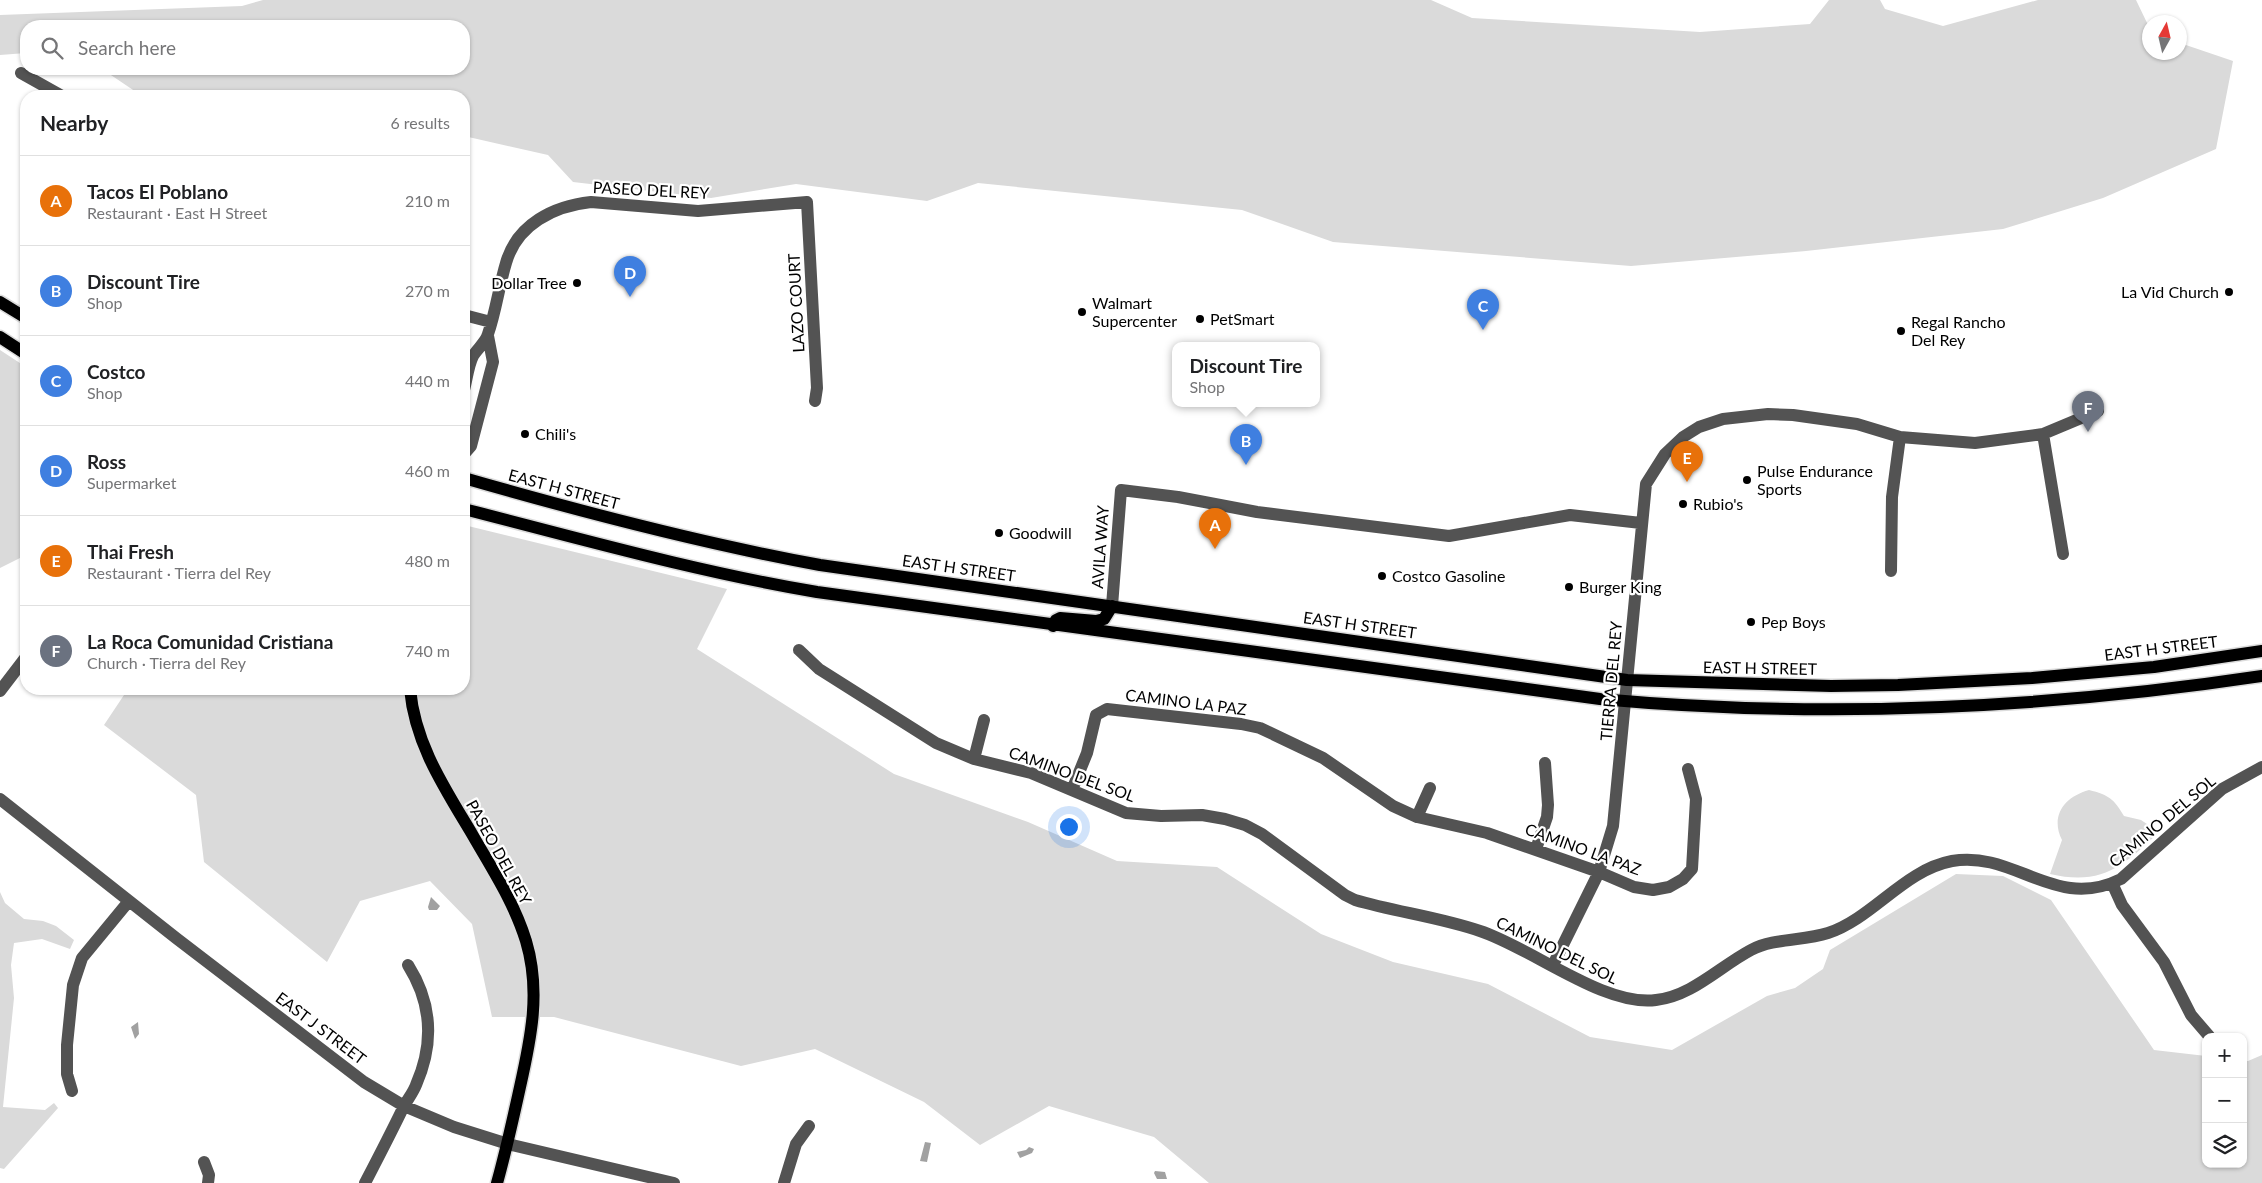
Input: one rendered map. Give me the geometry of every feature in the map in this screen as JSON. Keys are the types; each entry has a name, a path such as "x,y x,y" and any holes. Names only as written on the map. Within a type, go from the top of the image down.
{"main road":[{"path":"0,302 20,314"},
{"path":"0,337 20,350"},
{"name":"EAST H STREET","path":"470,480 556,505 738,550 830,566 1627,680 1830,686 1898,685 2032,678 2154,667 2262,650"},
{"path":"470,511 630,553 742,579 817,592 1053,626 1626,701 1705,706 1911,709 2045,702 2167,691 2262,676"},
{"path":"1053,626 1056,620 1060,618 1096,622 1104,620 1112,606"},
{"name":"PASEO DEL REY","path":"411,695 416,724 431,765 510,899 527,943 534,989 533,1028 508,1144 497,1183"}],"street":[{"path":"25,75 51,90"},
{"name":"PASEO DEL REY","path":"470,447 493,362 488,336 506,261 515,243 533,222 548,212 575,204 591,202 698,211 807,202"},
{"name":"LAZO COURT","path":"807,202 817,388 815,401"},
{"path":"470,317 491,322"},
{"name":"PASEO DEL REY","path":"470,365 472,357 488,336"},
{"name":"TIERRA DEL REY","path":"1553,965 1599,872 1613,826 1646,484 1665,454 1683,437 1699,427 1723,419 1768,414 1793,414 1857,424 1900,436 1975,443 2043,434 2098,411"},
{"path":"2043,434 2063,554"},
{"path":"1891,571 1892,497 1900,436"},
{"name":"AVILA WAY","path":"1112,606 1121,490 1178,497 1257,512 1449,536 1570,515 1641,523"},
{"name":"CAMINO DEL SOL","path":"799,650 819,669 929,738 974,758 1031,774 1126,813 1161,816 1202,815 1235,821 1262,834 1344,895 1355,900 1482,931 1507,941 1614,996 1634,1000 1656,1000 1685,992 1752,949 1825,934 1844,927 1924,870 1951,861 1978,860 2002,865 2048,884 2065,888 2083,888 2112,883 2121,879 2222,789 2262,767"},
{"path":"0,691 20,665"},
{"name":"CAMINO LA PAZ","path":"1072,790 1087,753 1096,715 1106,709 1236,723 1260,728 1323,758 1393,806 1417,817 1488,832 1599,872 1630,886 1653,890 1669,887 1688,875 1692,869 1696,799 1688,769"},
{"path":"974,758 984,720"},
{"path":"1536,849 1547,817 1545,763"},
{"path":"1417,817 1430,788"},
{"name":"EAST J STREET","path":"0,799 364,1082 404,1106 454,1128 508,1144 674,1183"},
{"path":"2112,883 2122,905 2164,962 2191,1015 2206,1033"},
{"path":"72,1091 67,1074 67,1045 73,984 82,958 130,901"},
{"path":"365,1183 416,1086 425,1062 429,1042 429,1018 425,1001 417,980 408,965"},
{"path":"784,1183 796,1144 809,1126"},
{"path":"204,1162 208,1183"}],"shaded area":[{"path":"263,0 1431,0 1472,18 1700,32 1810,24 1829,0 1880,0 1885,9 1943,26 2038,0 2136,0 2143,15 2142,60 2187,60 2187,45 2233,61 2216,149 2103,198 2003,229 1806,251 1631,266 1333,242 1242,210 978,183 927,201 796,184 711,198 573,182 548,155 470,137 470,90 133,90 111,75 470,75 470,20 20,20 20,53 0,55 0,15 242,6"},
{"path":"0,350 20,363 20,558 0,568"},
{"path":"470,526 727,589 697,649 894,774 1028,822 1117,861 1217,867 1321,934 1393,962 1488,984 1590,1037 1672,1050 1767,996 1795,988 1823,969 1830,950 1956,874 2003,876 2051,900 2154,1050 2202,1056 2202,1168 2247,1168 2247,1061 2262,1055 2262,1183 1209,1183 1154,1137 1049,1106 980,1145 924,1102 815,1049 741,1066 554,1017 492,1017 472,924 430,881 360,901 327,962 204,862 196,795 104,725 124,695 470,695"},
{"path":"2089,790 2110,799 2117,805 2124,816 2141,820 2159,832 2135,855 2111,870 2098,875 2084,877 2050,874 2062,840 2058,823 2059,815 2066,803 2073,797"},
{"path":"0,892 5,903 24,919 43,921 56,926 74,940 70,949 42,939 14,943 11,965 14,998 3,1107 45,1110 54,1103 58,1108 4,1169 0,1168"},
{"path":"431,897 440,906 437,910 429,910"},
{"path":"138,1022 139,1034 135,1039 131,1027"},
{"path":"925,1142 931,1143 927,1162 920,1161"},
{"path":"1029,1147 1034,1149 1032,1153 1020,1158 1017,1152 1026,1150"},
{"path":"1155,1171 1165,1172 1167,1179 1157,1179"}],"place":[{"name":"Dollar Tree","path":"577,283"},
{"name":"La Vid Church","path":"2229,292"},
{"name":"Ross","path":"630,297"},
{"name":"Walmart Supercenter","path":"1082,312"},
{"name":"PetSmart","path":"1200,319"},
{"name":"Costco","path":"1483,330"},
{"name":"Regal Rancho Del Rey","path":"1901,331"},
{"name":"La Roca Comunidad Cristiana","path":"2088,432"},
{"name":"Chili's","path":"525,434"},
{"name":"Discount Tire","path":"1246,465"},
{"name":"Pulse Endurance Sports","path":"1747,480"},
{"name":"Thai Fresh","path":"1687,482"},
{"name":"Rubio's","path":"1683,504"},
{"name":"Goodwill","path":"999,533"},
{"name":"Tacos El Poblano","path":"1215,549"},
{"name":"Costco Gasoline","path":"1382,576"},
{"name":"Burger King","path":"1569,587"},
{"name":"Pep Boys","path":"1751,622"}]}
